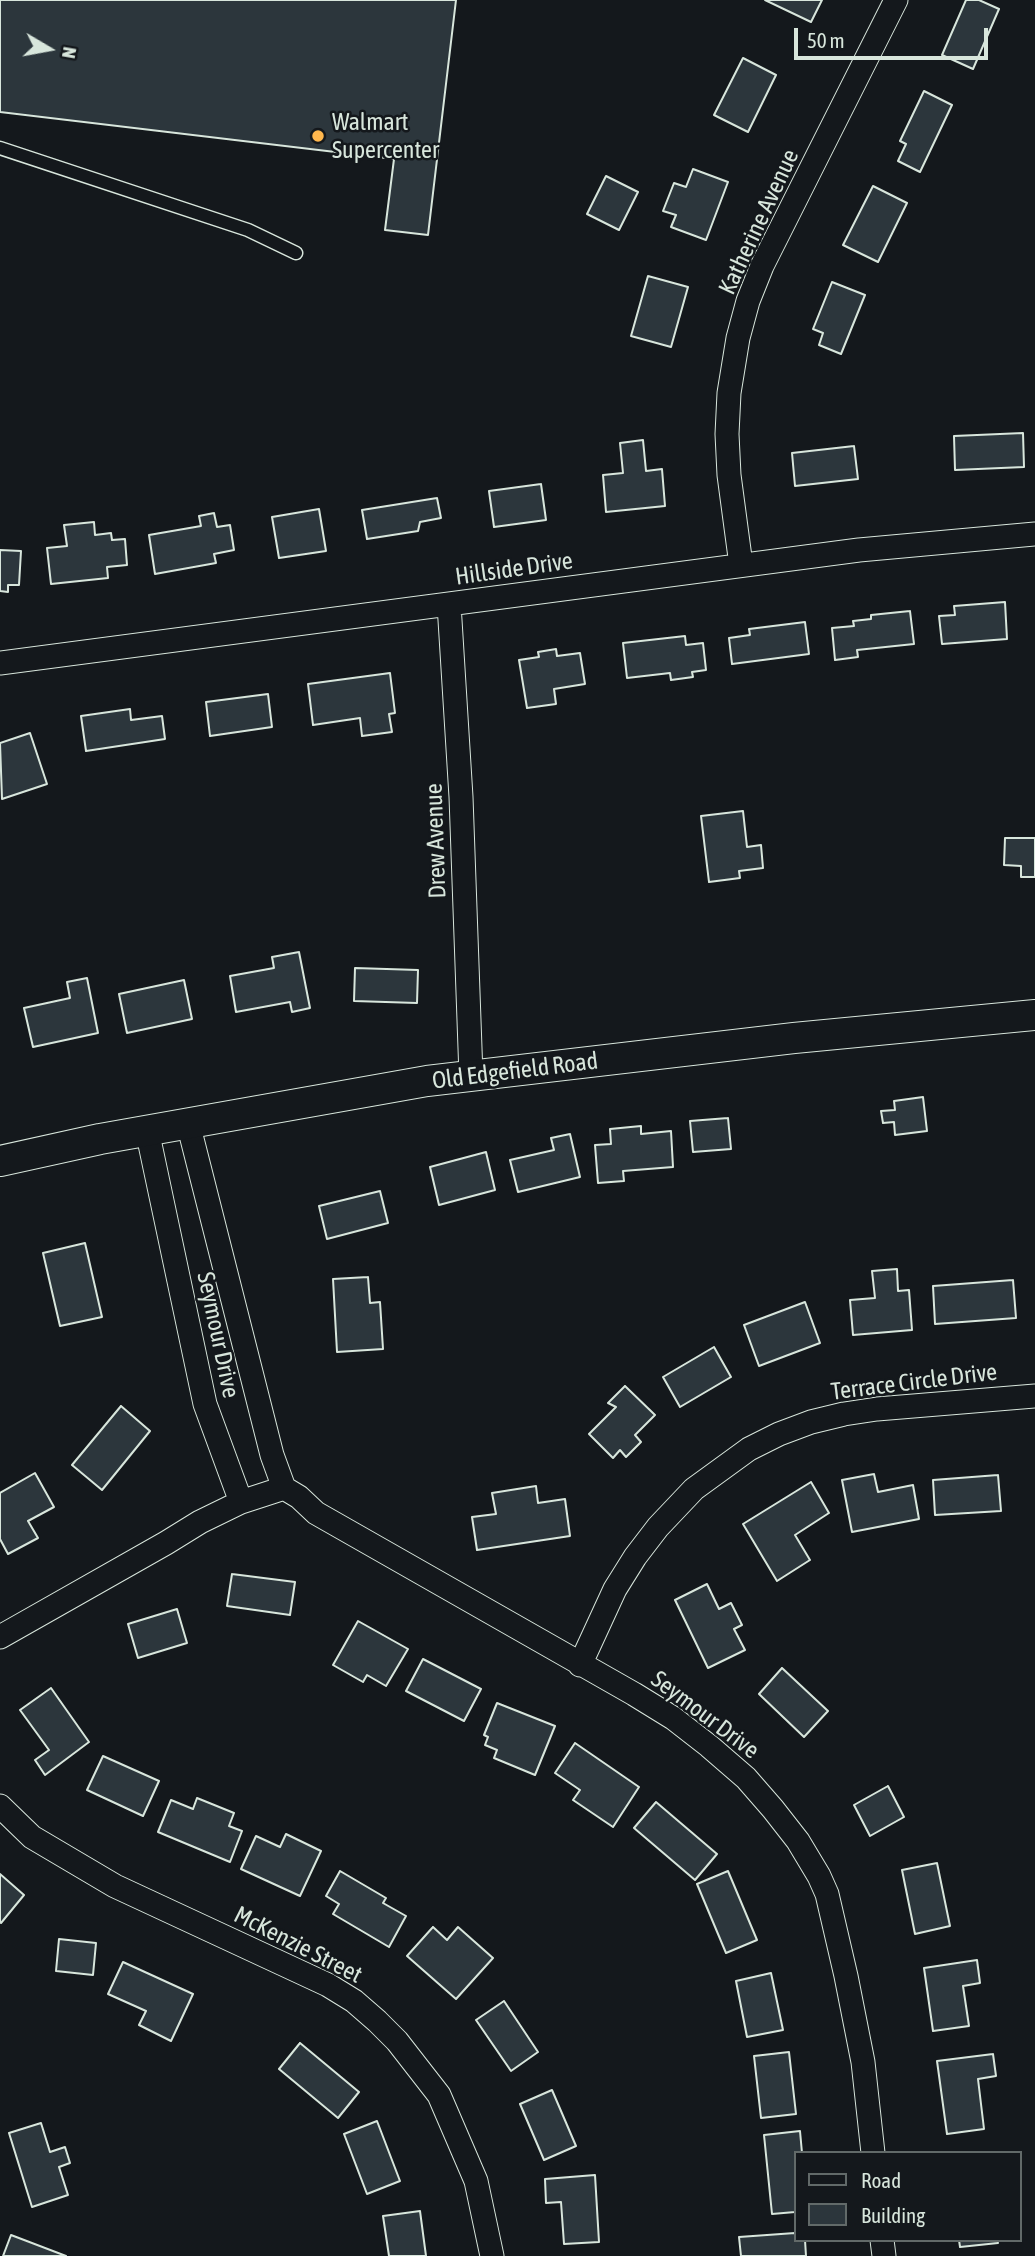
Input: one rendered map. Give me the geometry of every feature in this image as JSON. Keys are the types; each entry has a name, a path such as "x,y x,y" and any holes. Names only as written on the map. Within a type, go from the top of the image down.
{"street":[{"name":"Katherine Avenue","path":"741,565 729,475 727,434 729,393 738,338 762,266 896,0"},
{"name":"Hillside Drive","path":"0,663 859,550 1035,534"},
{"name":"Drew Avenue","path":"449,604 461,797 471,1076"},
{"name":"Old Edgefield Road","path":"0,1161 147,1130 427,1081 794,1038 1035,1015"},
{"name":"Seymour Drive","path":"188,1123 272,1455 284,1488 299,1497 316,1513 654,1706 709,1746 746,1778 798,1841 827,1894 863,2062 873,2151"},
{"name":"Seymour Drive","path":"147,1130 205,1404 241,1502"},
{"name":"Terrace Circle Drive","path":"580,1665 615,1589 658,1527 694,1489 749,1449 811,1422 844,1414 1035,1396"},
{"path":"0,1637 200,1522 241,1502 284,1488"},
{"name":"McKenzie Street","path":"0,1806 33,1837 115,1885 328,1985 354,2001 377,2021 397,2041 439,2095 476,2181 492,2256"}],"lane":[{"path":"0,148 248,230 296,253"}],"building":[{"name":"Walmart Supercenter","path":"0,0 456,0 428,235 385,230 394,159 0,112"},
{"path":"765,0 822,0 811,22"},
{"path":"966,0 979,0 999,9 973,69 942,55"},
{"path":"743,58 776,75 748,132 714,115"},
{"path":"924,91 952,105 920,172 898,161 906,144 900,141"},
{"path":"693,169 728,182 706,240 671,227 676,215 663,211 674,183 686,187"},
{"path":"606,176 638,192 619,230 587,214"},
{"path":"873,186 907,203 878,262 843,245"},
{"path":"648,276 688,287 671,347 631,336"},
{"path":"832,282 865,295 841,354 819,345 823,333 813,329"},
{"path":"1023,433 1024,467 955,470 954,436"},
{"path":"643,440 646,471 662,469 665,506 606,512 603,475 623,473 620,443"},
{"path":"854,446 858,479 795,486 792,453"},
{"path":"541,484 546,520 494,527 489,491"},
{"path":"437,498 441,518 420,522 418,531 367,539 362,510"},
{"path":"319,509 326,551 279,558 272,517"},
{"path":"214,513 217,527 230,525 234,550 214,554 216,563 155,574 149,535 201,526 199,516"},
{"path":"94,522 95,535 111,533 112,540 125,539 127,565 107,567 108,578 51,584 47,548 67,546 64,525"},
{"path":"0,550 21,551 19,585 8,585 8,592 0,591"},
{"path":"1005,602 1007,639 942,644 939,616 955,615 954,606"},
{"path":"910,611 914,644 857,650 858,657 835,660 832,628 854,626 853,621 871,619 871,615"},
{"path":"805,622 809,654 732,664 729,638 750,635 749,629"},
{"path":"685,636 686,645 703,643 706,670 692,672 693,677 671,680 670,673 627,678 623,643"},
{"path":"556,649 557,656 580,653 585,684 554,689 556,704 527,708 519,660 539,657 538,652"},
{"path":"390,673 395,713 389,714 392,732 362,736 360,718 313,725 308,684"},
{"path":"268,694 272,727 210,736 206,702"},
{"path":"130,709 131,720 162,716 165,739 86,751 81,716"},
{"path":"30,733 47,784 2,799 0,743"},
{"path":"743,811 747,847 761,845 763,868 739,871 740,878 709,882 701,816"},
{"path":"1005,838 1035,838 1035,877 1021,877 1021,866 1004,865"},
{"path":"299,952 310,1008 292,1012 290,1002 236,1012 230,976 274,968 272,957"},
{"path":"355,968 418,970 417,1003 354,1001"},
{"path":"87,978 98,1033 33,1047 24,1008 70,998 67,982"},
{"path":"184,980 192,1019 127,1033 119,994"},
{"path":"923,1097 927,1131 895,1135 894,1122 883,1123 881,1111 895,1110 894,1101"},
{"path":"728,1118 731,1149 693,1152 690,1121"},
{"path":"641,1126 641,1134 671,1131 673,1167 623,1171 624,1181 598,1183 595,1145 611,1144 610,1129"},
{"path":"570,1134 580,1177 518,1192 510,1160 554,1150 551,1138"},
{"path":"486,1152 495,1190 439,1205 430,1167"},
{"path":"380,1191 388,1223 327,1239 319,1206"},
{"path":"85,1243 102,1317 60,1326 43,1253"},
{"path":"897,1269 898,1291 909,1290 912,1330 853,1335 850,1300 875,1298 872,1271"},
{"path":"368,1277 370,1303 380,1302 383,1349 337,1352 333,1279"},
{"path":"1013,1280 1016,1318 935,1324 933,1286"},
{"path":"805,1302 820,1343 759,1366 744,1325"},
{"path":"714,1347 731,1377 680,1407 663,1377"},
{"path":"625,1386 655,1415 635,1435 641,1442 626,1457 620,1450 613,1458 589,1434 616,1407 608,1403"},
{"path":"121,1406 150,1431 102,1490 72,1465"},
{"path":"35,1473 54,1507 28,1521 38,1538 8,1554 0,1539 0,1493"},
{"path":"874,1474 878,1492 913,1485 919,1519 852,1532 842,1480"},
{"path":"998,1475 1001,1511 935,1515 933,1480"},
{"path":"811,1482 829,1513 795,1535 810,1560 777,1581 743,1524"},
{"path":"536,1486 538,1503 565,1499 570,1536 477,1550 472,1517 496,1514 492,1493"},
{"path":"232,1574 295,1582 290,1615 227,1606"},
{"path":"707,1584 719,1609 731,1603 742,1625 734,1629 745,1650 708,1668 675,1600"},
{"path":"177,1609 187,1643 138,1658 128,1624"},
{"path":"358,1621 408,1649 386,1686 367,1675 363,1682 333,1665"},
{"path":"423,1659 481,1689 464,1721 406,1691"},
{"path":"782,1668 828,1711 804,1737 759,1694"},
{"path":"51,1688 89,1742 45,1775 35,1760 49,1750 20,1710"},
{"path":"497,1703 555,1726 535,1775 494,1758 497,1750 485,1745 488,1737 484,1735"},
{"path":"575,1743 639,1787 613,1827 573,1800 580,1790 555,1773"},
{"path":"103,1756 159,1781 143,1816 87,1790"},
{"path":"888,1786 904,1817 870,1836 854,1805"},
{"path":"197,1798 234,1813 229,1826 242,1831 230,1862 158,1832 171,1800 193,1809"},
{"path":"656,1802 717,1854 695,1880 634,1828"},
{"path":"286,1834 321,1851 300,1896 241,1869 256,1836 280,1847"},
{"path":"937,1863 950,1926 915,1934 902,1870"},
{"path":"340,1871 386,1898 383,1903 406,1916 389,1947 333,1914 339,1904 326,1896"},
{"path":"728,1871 757,1940 726,1953 697,1884"},
{"path":"0,1874 24,1895 1,1923 0,1922"},
{"path":"433,1927 447,1940 458,1927 493,1958 456,1999 407,1956"},
{"path":"59,1939 96,1943 93,1975 56,1971"},
{"path":"977,1960 980,1983 963,1986 969,2026 933,2031 924,1968"},
{"path":"123,1962 193,1994 171,2041 139,2025 146,2011 108,1994"},
{"path":"771,1973 783,2030 747,2037 736,1981"},
{"path":"504,2001 538,2052 511,2071 476,2020"},
{"path":"300,2043 359,2092 338,2118 279,2069"},
{"path":"789,2052 796,2114 761,2118 754,2056"},
{"path":"993,2054 996,2076 978,2079 984,2129 947,2134 937,2061"},
{"path":"552,2090 576,2146 544,2160 520,2104"},
{"path":"377,2121 400,2181 367,2194 344,2134"},
{"path":"41,2123 50,2152 65,2147 70,2163 59,2167 68,2195 32,2207 9,2133"},
{"path":"800,2131 802,2151 794,2151 794,2212 772,2214 764,2135"},
{"path":"595,2175 599,2242 564,2244 561,2202 546,2203 545,2179"},
{"path":"420,2211 426,2256 389,2256 383,2216"},
{"path":"794,2233 794,2242 805,2242 806,2256 741,2256 739,2237"},
{"path":"11,2235 66,2256 3,2256"},
{"path":"959,2242 998,2243 960,2247"}],"place":[{"name":"Walmart Supercenter","path":"318,136"}]}
